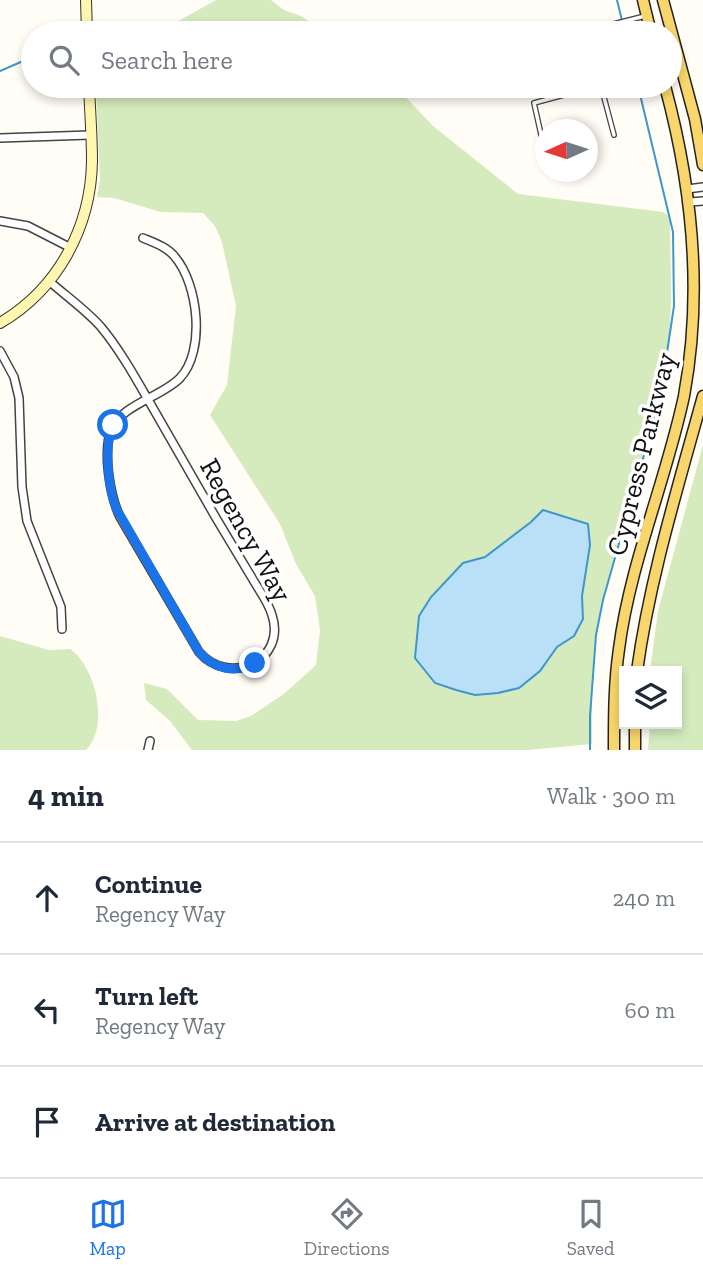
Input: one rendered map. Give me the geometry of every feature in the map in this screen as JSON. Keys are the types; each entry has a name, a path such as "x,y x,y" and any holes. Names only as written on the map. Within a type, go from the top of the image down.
{"main road":[{"path":"643,0 648,21"},
{"path":"663,0 669,21"},
{"path":"682,71 695,119 703,165"},
{"name":"Cypress Parkway","path":"614,750 614,701 621,635 684,395 691,349 695,250 690,202 668,98"},
{"name":"Cypress Parkway","path":"638,666 657,562 703,396"},
{"path":"635,729 635,750"}],"street":[{"path":"86,0 87,21"},
{"path":"0,323 22,308 49,281 71,248 85,210 89,188 89,98"},
{"path":"0,138 90,135"},
{"path":"687,189 703,187"},
{"path":"690,202 703,201"},
{"path":"0,221 28,226 71,248"},
{"path":"143,238 162,246 175,257 185,272 195,302 196,334 183,374 148,400"},
{"name":"Regency Way","path":"49,281 100,327 132,371 273,616 275,626 271,645 261,658 249,666 237,669 220,667 199,652 116,508 110,485 110,431 117,419 148,400"},
{"path":"0,351 13,377 19,398 22,487 27,521 61,607 62,629"}],"lane":[{"path":"624,21 647,15"},
{"path":"538,119 534,103 553,98"},
{"path":"603,98 614,135"}],"green space":[{"path":"216,0 271,0 284,10 309,21 178,21"},
{"path":"97,98 406,98 433,126 518,194 663,212 670,217 671,307 666,360 650,430 611,568 596,638 592,744 528,750 192,750 170,721 146,700 144,683 167,689 198,720 236,721 251,716 285,693 316,665 320,630 315,596 296,564 280,524 210,415 227,385 236,306 222,242 215,226 203,213 161,212 114,198 97,197 100,180","holes":["543,510 559,516 590,545 582,596 583,619 574,636 557,647 540,671 475,695 435,683 419,629 419,616 463,563 485,557"]},
{"path":"703,445 703,750 648,750 650,729 682,729 682,666 651,666 658,611"},
{"path":"0,636 49,650 70,649 79,658 87,669 97,698 97,727 86,750 0,750"}],"water":[{"path":"543,510 588,524 590,545 582,596 583,619 574,636 557,647 540,671 519,688 475,695 435,683 415,658 419,616 431,597 463,563 485,557"}],"waterway":[{"path":"617,0 622,21"},
{"path":"0,71 21,62"},
{"path":"590,750 596,635 603,600 660,399 674,306 673,232 641,98"}],"route":[{"path":"113,425 108,445 110,485 116,508 199,652 213,665 225,668 243,668 255,663"}]}
